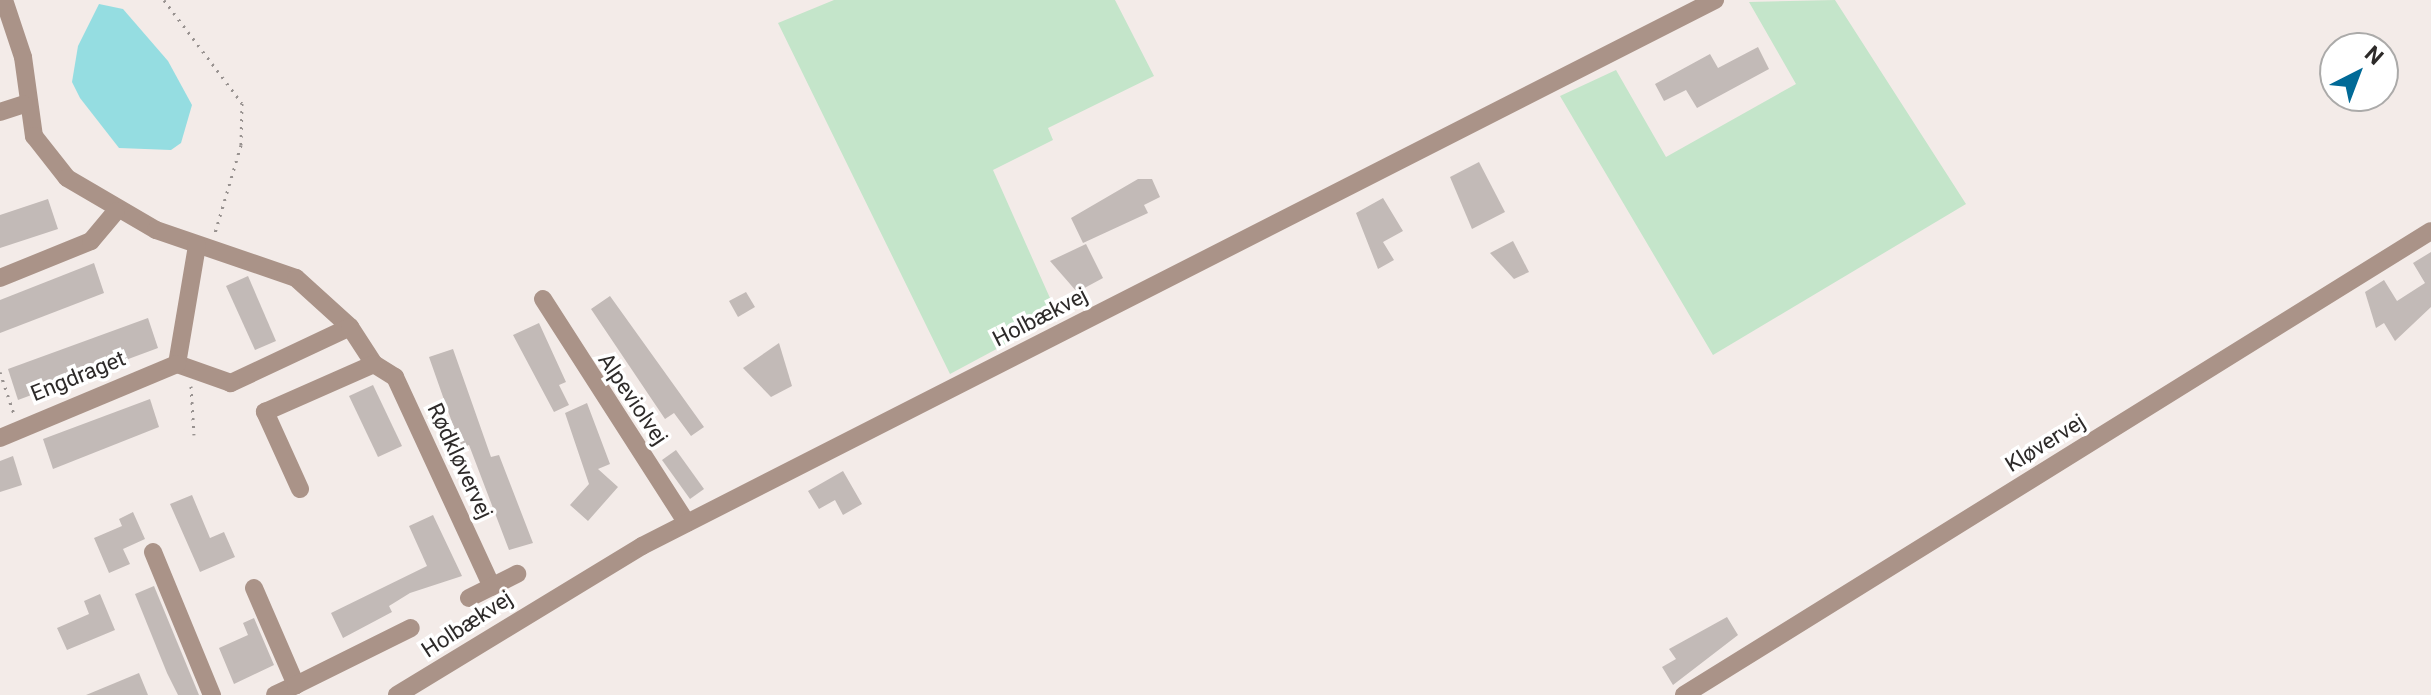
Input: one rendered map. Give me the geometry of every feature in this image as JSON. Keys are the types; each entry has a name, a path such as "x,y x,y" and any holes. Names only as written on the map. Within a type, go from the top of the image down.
{"street":[{"path":"4,0 23,57 24,104 34,136 55,166 116,211 205,248 296,278 350,327 374,364 265,412 300,489"},
{"name":"Holbækvej","path":"397,695 687,523 1715,0"},
{"path":"0,112 24,104"},
{"path":"0,278 91,241 116,211"},
{"name":"Kløvervej","path":"1684,695 2431,231"},
{"path":"205,248 184,367 231,383 350,327"},
{"name":"Alpeviolvej","path":"543,299 687,523"},
{"name":"Rødkløvervej","path":"374,364 395,377 492,587"},
{"name":"Engdraget","path":"0,438 18,425 184,367"},
{"path":"153,552 212,695"},
{"path":"469,598 517,574"},
{"path":"254,588 296,685"},
{"path":"275,695 411,628"}],"path":[{"path":"164,0 242,103 241,145 205,248"},
{"path":"184,367 194,435"},
{"path":"0,372 18,425"}],"green space":[{"path":"834,0 1115,0 1154,76 1048,128 1053,140 993,170 1058,316 950,374 778,23"},
{"path":"1835,0 1966,204 1713,355 1560,96 1616,70 1666,157 1796,84 1749,2"}],"water":[{"path":"99,4 123,9 168,61 192,105 181,143 171,150 119,148 80,98 72,82 78,46"}],"building":[{"path":"1758,47 1769,69 1697,108 1686,90 1664,101 1655,84 1710,54 1718,68"},
{"path":"1479,162 1505,212 1472,229 1450,177"},
{"path":"1138,179 1152,179 1160,197 1144,205 1148,213 1083,243 1071,218"},
{"path":"1383,198 1403,231 1383,242 1394,260 1378,269 1356,213"},
{"path":"48,199 58,229 0,248 0,215"},
{"path":"1513,241 1529,272 1514,279 1490,253"},
{"path":"1086,244 1103,278 1077,292 1050,261"},
{"path":"2431,252 2431,307 2395,341 2384,323 2376,328 2365,292 2384,280 2397,301 2425,283 2413,263"},
{"path":"94,263 104,293 0,333 0,300"},
{"path":"248,276 276,341 255,350 226,286"},
{"path":"746,292 755,307 738,317 729,301"},
{"path":"610,296 704,427 691,436 674,413 665,419 591,309"},
{"path":"148,318 158,348 18,400 8,369"},
{"path":"539,323 566,382 559,385 569,405 554,412 513,335"},
{"path":"779,343 792,386 771,397 743,368"},
{"path":"453,349 491,457 499,455 533,543 509,550 469,445 461,448 429,357"},
{"path":"373,385 402,446 378,457 349,396"},
{"path":"150,399 159,427 53,469 43,439"},
{"path":"587,403 610,464 598,469 618,487 588,521 570,505 589,484 565,413"},
{"path":"676,450 704,489 690,499 662,460"},
{"path":"13,456 22,485 0,492 0,461"},
{"path":"843,471 862,504 843,515 835,500 819,509 808,491"},
{"path":"192,495 210,538 224,532 235,557 200,572 170,504"},
{"path":"133,512 145,539 123,549 130,564 109,573 94,538 122,526 119,519"},
{"path":"433,515 462,576 410,593 389,606 392,612 343,638 331,613 427,566 409,526"},
{"path":"154,586 199,695 178,695 167,673 135,594"},
{"path":"100,594 115,630 67,650 57,628 89,614 84,601"},
{"path":"1727,617 1738,635 1673,685 1662,667 1676,659 1669,649"},
{"path":"254,618 274,665 234,684 219,648 248,635 243,623"},
{"path":"139,673 148,695 86,695"}]}
